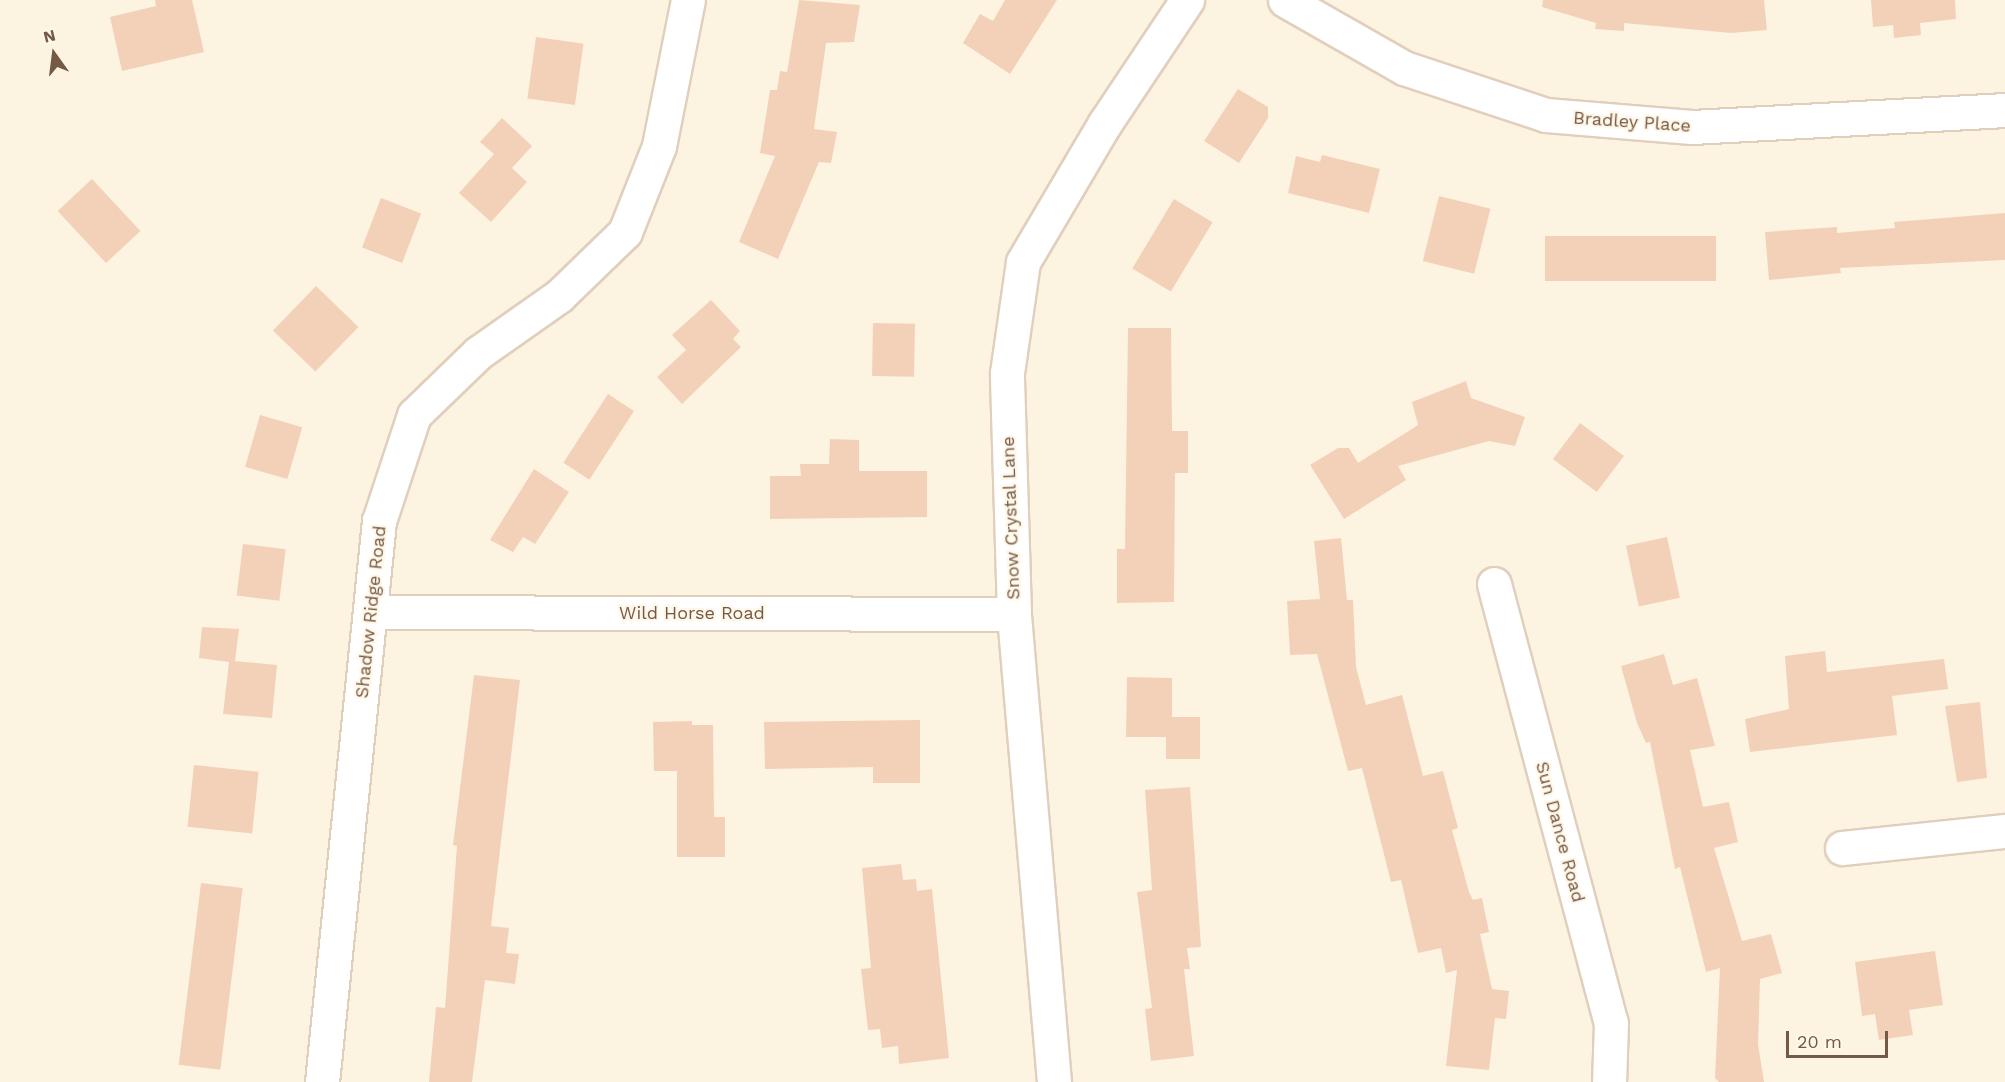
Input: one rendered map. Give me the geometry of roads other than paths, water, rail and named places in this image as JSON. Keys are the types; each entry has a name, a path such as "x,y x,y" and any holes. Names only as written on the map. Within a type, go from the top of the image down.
{"street":[{"name":"Shadow Ridge Road","path":"322,1082 380,521 414,414 478,353 559,296 625,232 659,146 688,0"},
{"name":"Snow Crystal Lane","path":"1054,1082 1014,614 1007,372 1023,261 1105,123 1187,0"},
{"name":"Bradley Place","path":"1285,0 1404,68 1546,115 1692,127 2005,110"},
{"name":"Sun Dance Road","path":"1494,584 1611,1023 1609,1082"},
{"name":"Wild Horse Road","path":"371,612 1014,614"},
{"path":"1842,848 2005,831"}]}
